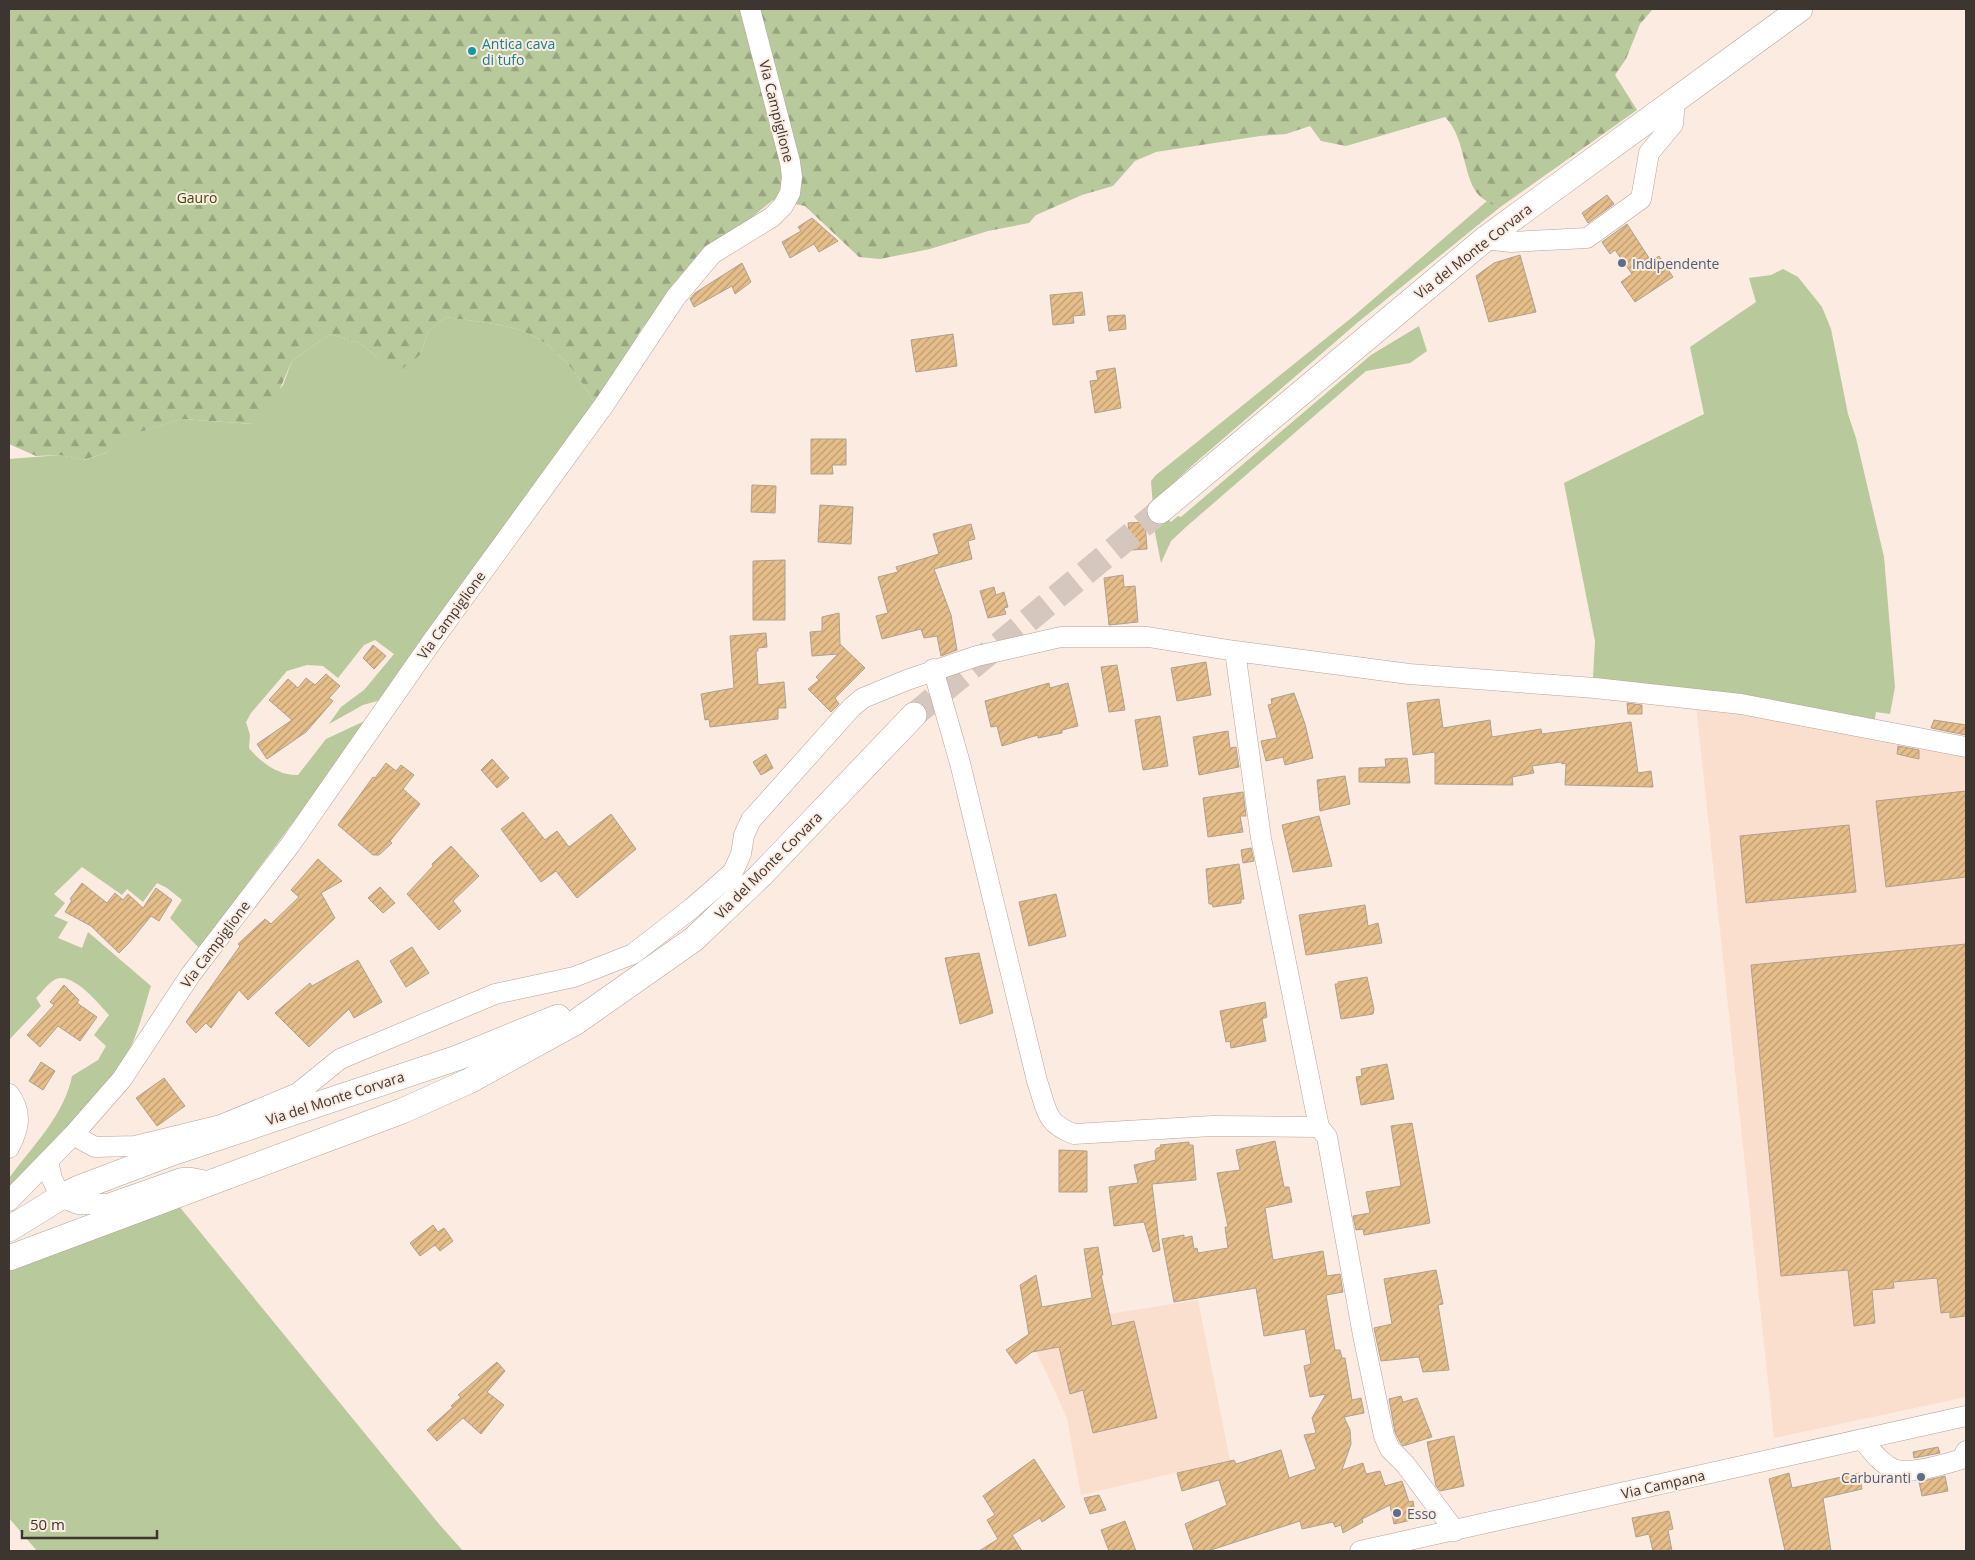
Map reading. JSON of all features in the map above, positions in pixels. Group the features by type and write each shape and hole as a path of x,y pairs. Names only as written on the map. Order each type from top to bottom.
{"main road":[{"name":"Via del Monte Corvara","path":"1160,511 1485,239 1800,9"},
{"name":"Via del Monte Corvara","path":"9,1258 402,1111 469,1082 576,1022 694,939 761,875 914,715"},
{"name":"Via del Monte Corvara","path":"9,1229 61,1196 169,1154 458,1058 608,998"}],"street":[{"name":"Via Campiglione","path":"9,1201 73,1135 122,1079 191,974 290,845 432,640 604,405 676,297 712,254 772,218 782,206 790,193 792,177 790,162 750,9"},
{"path":"1485,239 1511,242 1588,238 1641,199 1649,152 1673,124 1674,100"},
{"path":"73,1135 95,1146 135,1146 221,1125 298,1093 340,1059 495,994 574,977 633,954 692,908 733,872 741,854 744,835 751,820 852,707 863,698 933,669 977,656 1061,638 1148,637 1235,651 1409,674 1596,688 1741,704 1966,747"},
{"path":"1235,651 1262,838 1319,1127 1327,1136 1363,1335 1384,1436 1390,1448 1405,1464 1455,1530"},
{"path":"933,669 967,791 1037,1081 1051,1120 1059,1128 1074,1134 1212,1126 1319,1127"},
{"path":"9,1094 13,1100 19,1122 18,1131 9,1148"},
{"path":"48,1161 52,1178 61,1196"},
{"name":"Via del Monte Corvara","path":"61,1196 78,1204 108,1204 182,1178 214,1182"},
{"name":"Via Campana","path":"1360,1551 1966,1416"},
{"path":"1862,1439 1881,1460 1895,1470 1907,1471 1945,1464 1962,1459 1966,1451"}],"shaded area":[{"path":"1696,705 1966,755 1966,1397 1774,1438"},
{"path":"1198,1300 1230,1460 1081,1495 1067,1418 1025,1327"}],"green space":[{"name":"Gauro","path":"9,9 1653,9 1640,24 1626,59 1615,75 1637,110 1499,208 1484,199 1476,191 1467,171 1457,136 1445,117 1346,146 1321,141 1310,126 1286,134 1260,136 1156,152 1135,161 1113,186 1082,195 1036,215 1029,223 988,231 930,249 880,259 859,257 805,206 773,200 703,257 642,328 596,406 566,362 556,352 535,337 505,326 446,317 428,332 420,355 402,369 379,359 360,343 330,334 292,361 272,407 254,424 181,419 124,437 106,453 83,460 60,455 36,456 9,444"},
{"path":"1487,201 1499,208 1357,323 1195,463 1153,502 1171,522 1178,516 1181,517 1371,355 1419,326 1427,351 1410,363 1366,371 1171,541 1161,563 1155,533 1151,481 1156,475 1355,315"},
{"path":"1783,269 1798,277 1822,307 1831,329 1848,414 1856,438 1884,557 1895,687 1890,714 1876,712 1874,724 1593,678 1595,641 1564,483 1704,414 1690,347 1756,302 1749,278 1771,275"},
{"path":"446,317 505,326 535,337 556,352 566,362 596,406 384,699 363,705 329,724 341,707 364,690 394,654 375,640 364,645 338,678 323,666 307,665 287,671 251,713 246,722 250,735 249,748 270,767 291,775 298,775 326,739 371,718 199,948 170,918 182,900 157,883 143,902 127,889 122,895 82,867 54,894 65,903 54,916 68,922 58,938 82,948 88,932 151,986 132,1044 121,1064 76,1120 9,1189 9,1178 55,1117 68,1090 72,1076 98,1060 106,1046 94,1035 109,1015 78,984 63,978 56,979 36,998 41,1006 9,1040 9,459 60,455 84,460 106,453 123,437 181,419 253,424 283,385 292,361 330,334 360,343 379,359 420,355 428,332"},
{"path":"178,1205 463,1551 37,1551 9,1518 9,1267"}],"building":[{"path":"1607,195 1614,204 1588,223 1582,213"},
{"path":"812,218 838,241 819,252 814,244 790,258 782,242 801,231 798,227"},
{"path":"1627,224 1651,261 1659,256 1673,277 1635,302 1621,282 1632,274 1615,250 1610,254 1602,242"},
{"path":"1520,255 1536,312 1489,322 1476,276 1494,263"},
{"path":"742,263 751,282 735,294 732,286 694,307 690,299 695,293"},
{"path":"1082,292 1085,315 1073,316 1074,323 1053,325 1050,295"},
{"path":"1125,315 1126,329 1109,331 1107,316"},
{"path":"953,334 957,366 916,372 911,340"},
{"path":"1115,368 1121,408 1095,413 1090,381 1098,380 1096,371"},
{"path":"811,439 846,439 846,465 832,465 833,474 811,474"},
{"path":"752,485 776,486 775,513 751,512"},
{"path":"820,505 853,507 851,544 818,542"},
{"path":"1145,522 1147,549 1131,550 1128,523"},
{"path":"971,524 975,539 968,541 972,559 934,569 951,615 957,650 941,656 937,636 924,638 921,629 882,639 876,616 888,613 878,577 898,572 896,567 939,554 933,534"},
{"path":"785,560 785,620 753,620 753,561"},
{"path":"1123,575 1124,587 1135,586 1138,622 1109,625 1104,578"},
{"path":"994,587 996,595 1004,592 1008,607 1004,608 1006,614 988,618 980,591"},
{"path":"839,613 840,644 865,668 835,698 839,704 831,712 808,689 819,680 816,677 838,654 812,656 810,632 822,631 822,617"},
{"path":"766,633 767,647 758,648 758,651 756,651 758,685 784,682 786,708 778,708 778,719 710,727 709,719 705,720 701,694 734,688 730,636"},
{"path":"373,645 386,656 374,669 363,658"},
{"path":"1206,662 1211,695 1177,701 1171,668"},
{"path":"1117,665 1125,710 1109,712 1101,667"},
{"path":"326,674 340,686 329,698 333,701 306,732 267,759 257,744 292,720 269,700 288,679 298,688 306,678 315,685"},
{"path":"1049,683 1050,688 1068,683 1078,726 1062,730 1062,733 1038,738 1038,735 1002,746 997,726 991,727 985,701"},
{"path":"1294,693 1305,724 1313,758 1285,765 1283,757 1266,761 1261,741 1277,738 1268,705 1272,704 1271,699"},
{"path":"1439,699 1443,728 1490,720 1492,737 1541,729 1542,734 1631,722 1638,773 1651,771 1653,787 1565,785 1566,763 1562,764 1561,762 1532,766 1534,773 1512,777 1513,785 1435,784 1435,752 1413,755 1407,703"},
{"path":"1627,703 1642,705 1642,714 1628,714"},
{"path":"1160,716 1168,766 1143,770 1135,720"},
{"path":"1934,720 1966,725 1966,735 1931,728"},
{"path":"1228,731 1230,748 1236,747 1239,767 1199,775 1193,737"},
{"path":"1898,746 1919,750 1919,759 1897,754"},
{"path":"766,754 773,768 761,775 753,762"},
{"path":"1407,758 1410,783 1359,782 1359,768 1386,767 1385,759"},
{"path":"492,759 509,778 497,788 481,770"},
{"path":"386,763 396,771 401,765 414,775 403,789 420,804 390,841 392,843 379,855 373,855 338,825 373,777 375,778"},
{"path":"1345,776 1350,804 1320,811 1317,780"},
{"path":"1966,791 1966,877 1886,887 1876,801"},
{"path":"1243,792 1246,816 1240,816 1243,832 1208,837 1203,798"},
{"path":"523,812 545,840 557,831 569,847 611,814 636,849 577,898 556,871 541,882 501,829"},
{"path":"1319,816 1332,866 1293,872 1282,825"},
{"path":"1849,825 1856,892 1746,903 1740,836"},
{"path":"451,846 479,876 453,901 461,911 439,930 407,894 433,866 432,864"},
{"path":"1251,848 1254,861 1243,863 1241,850"},
{"path":"318,859 342,881 321,893 335,918 248,1000 239,990 211,1028 206,1023 196,1033 186,1022 240,946 238,944 265,919 271,924 299,897 291,890"},
{"path":"1239,864 1244,899 1241,899 1241,903 1213,907 1212,904 1209,904 1206,869"},
{"path":"82,883 107,903 115,893 123,900 128,894 143,908 156,888 172,900 159,921 151,916 119,953 91,926 65,912 72,900 70,899"},
{"path":"380,887 395,903 383,913 368,898"},
{"path":"1056,894 1066,936 1029,946 1019,902"},
{"path":"1365,905 1368,926 1378,923 1382,943 1306,955 1299,915"},
{"path":"1966,944 1966,1316 1950,1318 1950,1312 1941,1313 1937,1278 1893,1282 1894,1288 1872,1290 1875,1323 1854,1326 1848,1270 1781,1276 1751,965"},
{"path":"412,947 429,973 406,987 390,961"},
{"path":"979,953 993,1013 960,1024 945,958"},
{"path":"358,960 382,1002 354,1018 349,1009 309,1047 275,1013 310,983 312,986"},
{"path":"1367,977 1374,1009 1373,1014 1341,1019 1335,984"},
{"path":"64,985 79,1000 77,1003 97,1017 80,1041 58,1026 40,1047 27,1035 54,1005 50,1002"},
{"path":"1265,1002 1267,1017 1262,1019 1266,1041 1231,1048 1230,1041 1226,1042 1220,1011"},
{"path":"41,1062 55,1071 43,1090 29,1081"},
{"path":"1387,1064 1394,1099 1361,1105 1356,1077 1362,1076 1361,1069"},
{"path":"164,1078 185,1106 157,1126 136,1098"},
{"path":"1412,1123 1430,1223 1364,1235 1363,1229 1356,1230 1353,1216 1370,1213 1366,1192 1401,1186 1391,1126"},
{"path":"1275,1141 1284,1187 1289,1187 1292,1202 1265,1208 1273,1260 1323,1251 1327,1276 1340,1274 1343,1292 1326,1295 1335,1350 1340,1350 1342,1358 1345,1358 1352,1400 1361,1398 1364,1413 1344,1417 1350,1430 1351,1444 1342,1470 1363,1463 1366,1474 1380,1471 1385,1486 1402,1481 1409,1502 1413,1501 1416,1519 1394,1524 1390,1505 1362,1519 1363,1522 1343,1533 1341,1525 1335,1527 1333,1522 1302,1529 1300,1521 1208,1551 1194,1551 1185,1524 1227,1505 1219,1480 1182,1491 1177,1473 1234,1460 1236,1464 1281,1450 1289,1478 1316,1469 1304,1435 1316,1433 1312,1418 1326,1394 1310,1397 1304,1366 1311,1364 1305,1329 1264,1336 1256,1288 1174,1302 1162,1239 1184,1235 1184,1238 1192,1236 1194,1249 1197,1248 1198,1253 1228,1248 1225,1227 1228,1227 1217,1173 1240,1170 1236,1150"},
{"path":"1189,1142 1189,1145 1193,1145 1196,1180 1152,1184 1160,1250 1153,1252 1144,1222 1114,1226 1109,1187 1138,1183 1134,1165 1156,1160 1155,1151 1161,1147 1160,1145"},
{"path":"1059,1150 1087,1151 1087,1192 1059,1192"},
{"path":"433,1225 438,1232 444,1228 453,1241 440,1251 435,1245 420,1256 410,1243"},
{"path":"1098,1247 1103,1275 1101,1275 1112,1326 1134,1321 1157,1418 1093,1433 1083,1390 1070,1394 1059,1347 1032,1352 1016,1364 1006,1350 1029,1334 1020,1285 1036,1275 1042,1307 1092,1298 1084,1249"},
{"path":"1436,1270 1443,1304 1438,1305 1449,1370 1423,1372 1419,1357 1381,1361 1374,1328 1392,1324 1384,1279"},
{"path":"497,1362 505,1371 487,1392 504,1405 481,1434 463,1418 437,1441 427,1430 453,1407 451,1406 461,1397 458,1395"},
{"path":"1401,1396 1403,1402 1417,1398 1432,1437 1403,1446 1395,1432 1389,1399"},
{"path":"1454,1436 1464,1486 1440,1491 1436,1486 1427,1442"},
{"path":"1938,1447 1940,1453 1914,1458 1913,1452"},
{"path":"1034,1459 1065,1507 1042,1522 1040,1518 1012,1535 1022,1551 979,1551 998,1539 987,1520 995,1515 983,1496"},
{"path":"1789,1473 1792,1488 1859,1473 1862,1489 1823,1498 1831,1551 1785,1551 1769,1479"},
{"path":"1945,1476 1948,1491 1922,1496 1919,1482"},
{"path":"1099,1495 1106,1510 1090,1514 1084,1498"},
{"path":"1669,1511 1673,1529 1668,1530 1672,1551 1653,1551 1649,1534 1636,1537 1632,1518"},
{"path":"1125,1521 1136,1551 1109,1551 1101,1530"}],"tunnel":[{"path":"914,715 1160,511"}],"place":[{"name":"Antica cava di tufo","path":"472,51"},
{"name":"Indipendente","path":"1622,263"},
{"name":"Carburanti","path":"1921,1477"},
{"name":"Esso","path":"1397,1513"}]}
